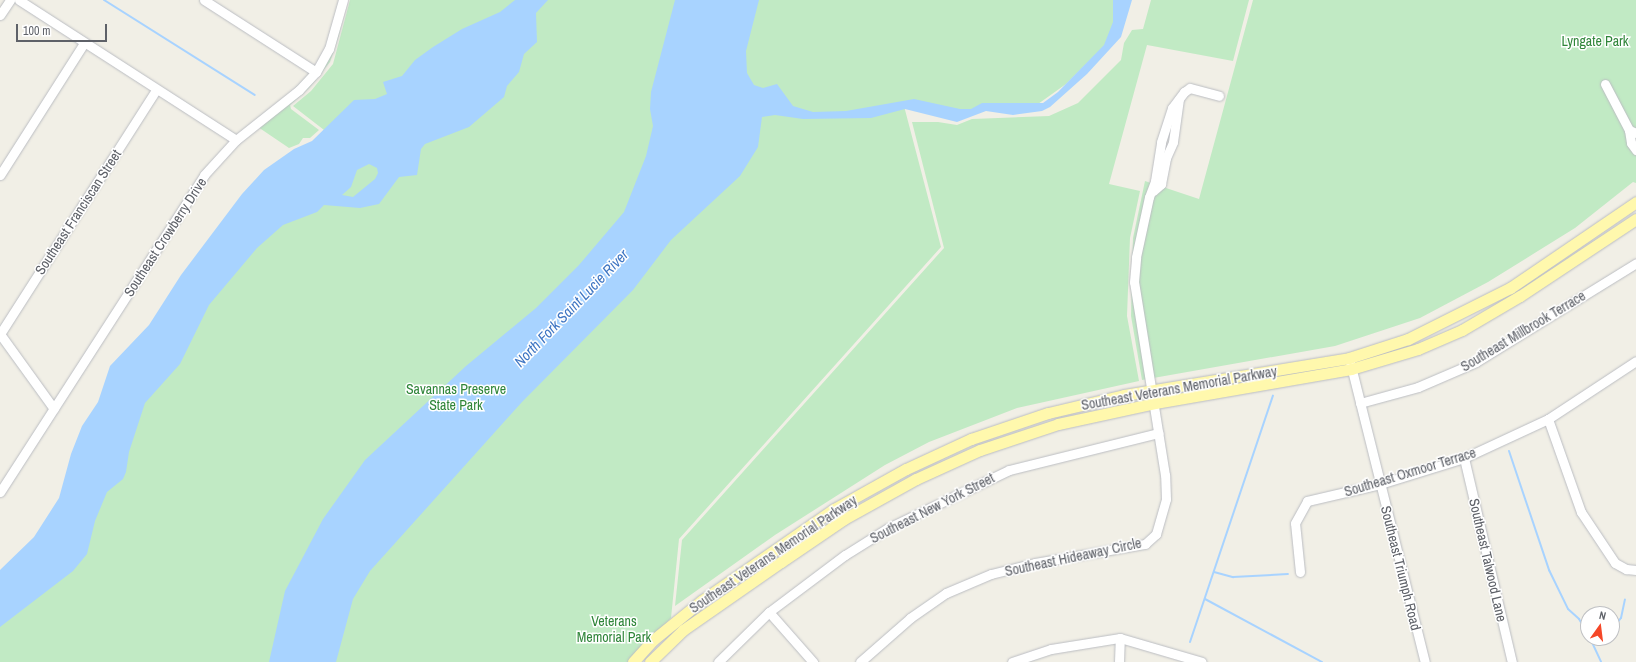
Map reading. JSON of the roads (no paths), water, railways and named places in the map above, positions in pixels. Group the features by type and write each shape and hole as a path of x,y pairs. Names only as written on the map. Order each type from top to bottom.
{"main road":[{"name":"Southeast Veterans Memorial Parkway","path":"633,662 653,640 701,601 834,509 906,469 971,439 1048,414 1153,390 1350,363 1408,339 1510,288 1636,202"},
{"name":"Southeast Veterans Memorial Parkway","path":"650,662 683,630 844,519 916,479 980,450 1058,424 1418,349 1462,330 1520,296 1636,218"}],"street":[{"path":"0,15 10,0"},
{"path":"19,0 156,90 236,140"},
{"path":"204,0 316,72"},
{"name":"Southeast Crowberry Drive","path":"1,486 54,408 204,175 236,140 299,90 316,72 329,49 343,0"},
{"path":"0,175 84,43"},
{"path":"1605,84 1633,132 1631,143 1636,150"},
{"path":"1179,98 1187,89 1194,88 1219,96"},
{"name":"Southeast Franciscan Street","path":"0,334 156,90"},
{"name":"Southeast Hideaway Circle","path":"860,662 910,618 946,593 992,574 1096,551 1144,544 1156,534 1166,499 1160,433 1134,282 1136,257 1163,136 1172,108 1179,98"},
{"name":"Southeast Hideaway Circle","path":"1151,192 1161,184 1166,158 1174,140 1179,98"},
{"path":"1163,136 1174,140"},
{"name":"Southeast Millbrook Terrace","path":"1360,403 1418,387 1476,362 1636,263"},
{"path":"0,334 54,408"},
{"name":"Southeast Oxmoor Terrace","path":"1300,572 1295,522 1307,501 1380,484 1464,458 1548,419 1636,361"},
{"name":"Southeast Triumph Road","path":"1350,363 1424,662"},
{"path":"1548,419 1581,512 1615,563 1636,570"},
{"name":"Southeast New York Street","path":"718,662 769,612 845,555 888,528 947,498 1009,470 1160,433"},
{"name":"Southeast Talwood Lane","path":"1464,458 1512,662"},
{"path":"769,612 814,662"},
{"path":"1119,662 1120,638"},
{"path":"1012,662 1051,649 1120,638 1202,662"}],"water":[{"path":"515,0 548,0 536,13 537,42 524,54 519,72 507,86 504,97 469,127 425,144 421,149 417,175 399,177 379,204 360,208 324,205 317,212 283,225 257,248 209,305 180,364 145,403 129,452 126,472 123,479 107,492 95,521 87,554 73,571 0,627 0,570 34,537 59,498 71,454 82,426 98,402 110,366 149,325 181,275 242,194 264,170 294,149 312,141 354,100 375,99 387,94 383,82 402,76 415,60 462,29 500,12","holes":["369,164 377,168 378,173 375,179 353,197 342,195 351,187 357,170"]},
{"name":"North Fork Saint Lucie River","path":"675,0 759,0 746,51 747,73 754,85 763,88 777,84 793,106 813,112 846,111 914,99 960,109 971,109 982,103 1043,103 1058,92 1104,45 1113,22 1113,0 1132,0 1121,37 1087,74 1050,107 1042,111 1013,115 986,111 957,122 905,109 871,118 803,119 775,115 762,117 758,147 740,176 671,240 633,290 522,402 370,571 353,599 336,662 269,662 285,591 323,519 365,460 466,366 536,308 579,265 624,212 646,156 653,126 650,109 651,92"}],"waterway":[{"path":"104,0 255,95"},
{"path":"1190,642 1273,396"},
{"path":"1509,451 1549,570 1568,609 1580,621"},
{"path":"1214,572 1233,577 1288,574"},
{"path":"1205,599 1322,662"},
{"path":"1620,619 1625,599"},
{"path":"1594,646 1601,662"}],"park label":[{"name":"Lyngate Park","path":"1595,41"},
{"name":"Savannas Preserve State Park","path":"456,398"},
{"name":"Veterans Memorial Park","path":"614,630"}]}
